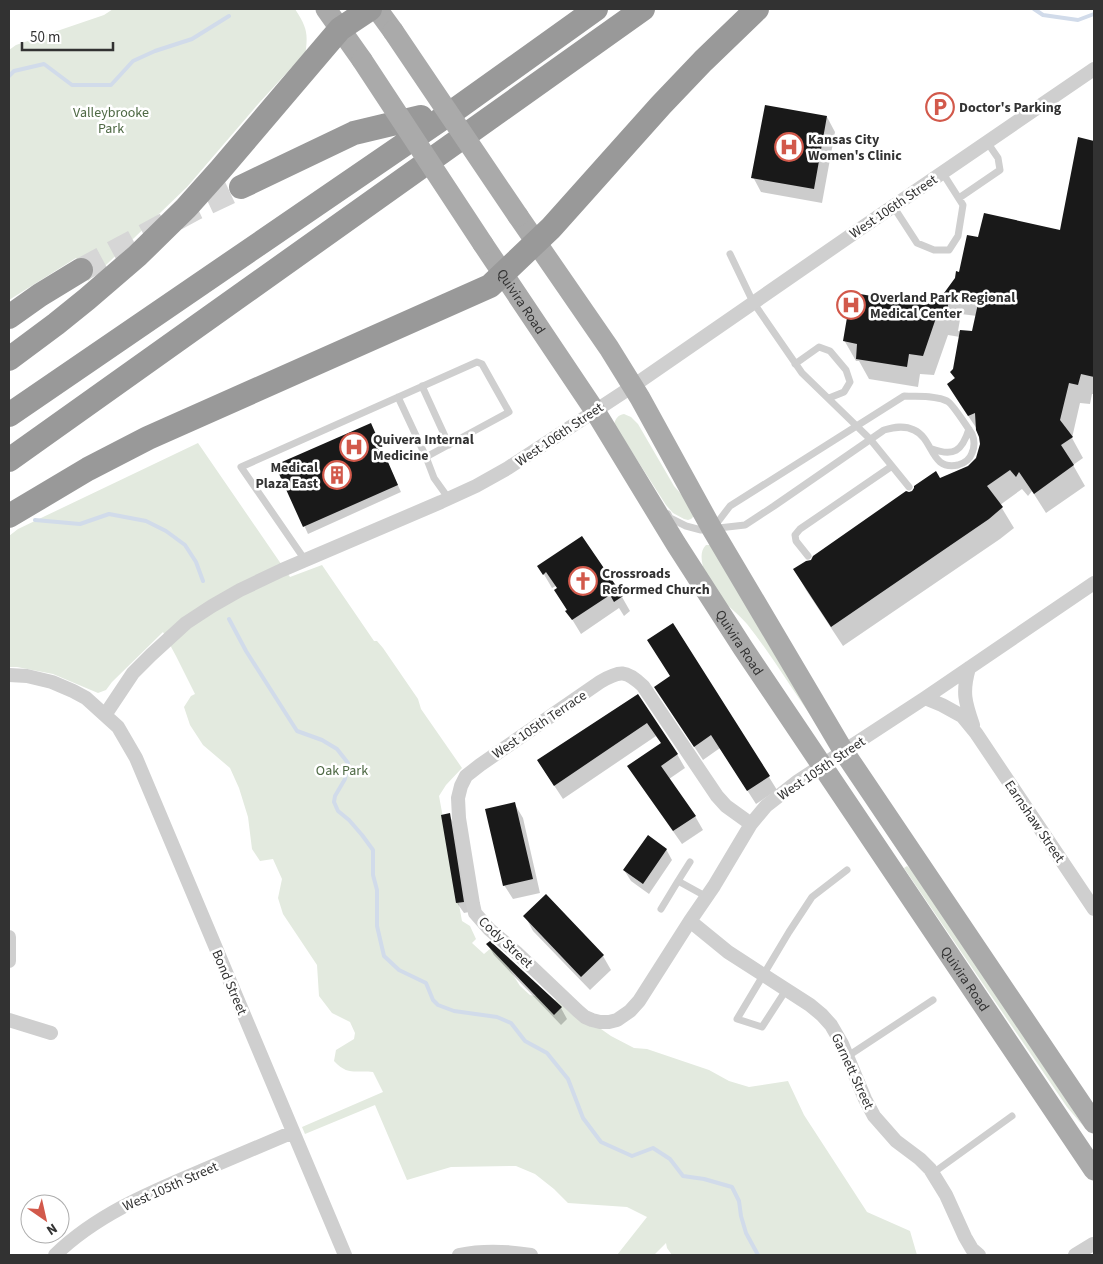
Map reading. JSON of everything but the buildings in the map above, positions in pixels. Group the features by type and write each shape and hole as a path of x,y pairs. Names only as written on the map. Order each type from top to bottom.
{"highway":[{"path":"9,359 56,324 137,256 179,215 220,170 340,29 370,9"},
{"path":"9,415 460,107 596,9"},
{"path":"9,460 643,9"},
{"path":"9,516 88,469 148,438 490,286 551,228 661,105 757,9"},
{"path":"241,187 354,133 460,107"},
{"path":"9,317 81,270"},
{"path":"9,472 28,447"}],"main road":[{"name":"Quivira Road","path":"326,9 362,60 594,411 676,544 821,766 1094,1170"},
{"name":"Quivira Road","path":"377,9 609,348 633,386 712,529 844,752 1094,1123"}],"street":[{"name":"West 106th Street","path":"105,715 133,674 186,624 240,590 305,560 449,499 508,468 633,386 1094,68"},
{"name":"West 105th Street","path":"617,1020 624,1016 639,1001 690,921 707,898 751,824 766,806 798,781 925,698 1094,583"},
{"name":"Earnshaw Street","path":"969,668 965,682 965,697 976,733"},
{"name":"West 105th Terrace","path":"461,786 466,776 488,759 600,682 615,675 625,673 633,676 643,686 721,801 751,824"},
{"path":"9,675 27,676 52,682 86,698 105,715"},
{"name":"Earnshaw Street","path":"925,698 962,716 976,733 1094,909"},
{"name":"Bond Street","path":"105,715 118,727 136,758 345,1255"},
{"name":"Cody Street","path":"461,786 458,798 459,818 476,913 489,929 578,1011 592,1020 609,1022 617,1020"},
{"name":"Garnett Street","path":"690,921 728,952 810,1004 831,1025 848,1056 852,1070 874,1116 896,1141 930,1169 946,1195 965,1237 972,1249 979,1255"},
{"path":"9,937 9,961"},
{"path":"9,1020 51,1033"},
{"name":"West 105th Street","path":"55,1255 88,1228 117,1209 149,1193 293,1132"},
{"path":"1075,1255 1093,1244"},
{"path":"460,1255 500,1252 531,1255"}],"lane":[{"path":"959,198 1000,170 998,158 987,142"},
{"path":"893,206 917,242 934,250 949,250 958,236 963,205 942,172"},
{"path":"730,254 754,302 795,364 870,439 909,487"},
{"path":"795,364 819,348 830,351 846,370 850,382 844,392 829,398"},
{"path":"305,560 241,467 477,362 482,364 509,412 426,457"},
{"path":"422,386 449,445"},
{"path":"650,487 670,518 686,526 701,530 712,529 745,525 884,430 894,427 905,427 916,430 932,448 938,461 949,467 962,464 970,458 974,449 974,440 969,429 948,401 937,398 904,396 730,506 712,529"},
{"path":"398,397 434,478 449,499"},
{"path":"932,448 949,453 959,449 969,429"},
{"path":"623,457 640,471"},
{"path":"808,556 796,541 795,535 800,529 892,466"},
{"path":"661,909 690,862"},
{"path":"786,990 762,1028 737,1019 812,897 846,870"},
{"path":"678,881 707,898"},
{"path":"848,1056 933,1000"},
{"path":"933,1173 1012,1116"}],"green space":[{"name":"Valleybrooke Park","path":"113,9 295,9 306,32 305,57 292,67 259,103 187,187 88,281 76,258 9,300 9,50 16,45 104,15"},
{"path":"624,414 631,417 638,424 674,486 687,501 694,516 691,519 684,519 673,513 666,505 614,424 620,415"},
{"name":"Oak Park","path":"198,443 290,577 322,565 374,641 377,641 383,648 418,699 421,709 462,768 446,785 439,796 462,921 470,926 476,939 472,943 484,954 491,948 500,949 520,986 530,995 561,1001 611,1036 634,1048 647,1049 709,1070 729,1081 749,1087 788,1081 804,1115 867,1212 910,1231 917,1255 672,1255 666,1243 654,1255 617,1255 647,1217 627,1207 568,1203 535,1174 516,1166 451,1167 407,1180 375,1105 305,1134 302,1127 383,1092 373,1072 348,1071 334,1061 336,1050 354,1039 355,1033 350,1022 332,1013 319,996 317,965 283,914 278,898 282,879 273,859 260,861 252,849 248,817 239,788 230,768 203,745 190,725 184,707 191,696 195,694 163,632 106,690 98,693 53,674 9,667 9,536 18,529"},
{"path":"706,545 710,545 813,719 756,635 711,586 705,574 702,561 703,549"},
{"path":"907,866 916,874 1084,1127 1067,1107 904,868"}],"waterway":[{"path":"1034,9 1043,15 1078,20 1094,14"},
{"path":"9,76 14,71 44,64 72,85 111,85 133,61 155,51 192,39 229,16"},
{"path":"35,520 80,524 109,514 146,521 166,531 185,545 196,562 203,581"},
{"path":"229,619 246,651 297,731 322,740 337,749 348,763 345,779 335,796 334,802 338,811 349,820 373,850 373,875 377,890 377,926 384,956 399,970 426,983 433,1000 438,1005 454,1011 497,1017 511,1023 525,1041 547,1053 568,1079 583,1118 601,1142 632,1156 653,1148 670,1159 683,1176 704,1179 732,1187 739,1201 746,1233 758,1255"}],"tunnel":[{"path":"81,270 194,209 241,187"}],"place":[{"name":"Doctor's Parking","path":"940,107"},
{"name":"Kansas City Women's Clinic","path":"789,147"},
{"name":"Overland Park Regional Medical Center","path":"851,305"},
{"name":"Quivera Internal Medicine","path":"354,447"},
{"name":"Medical Plaza East","path":"337,475"},
{"name":"Crossroads Reformed Church","path":"583,581"}]}
